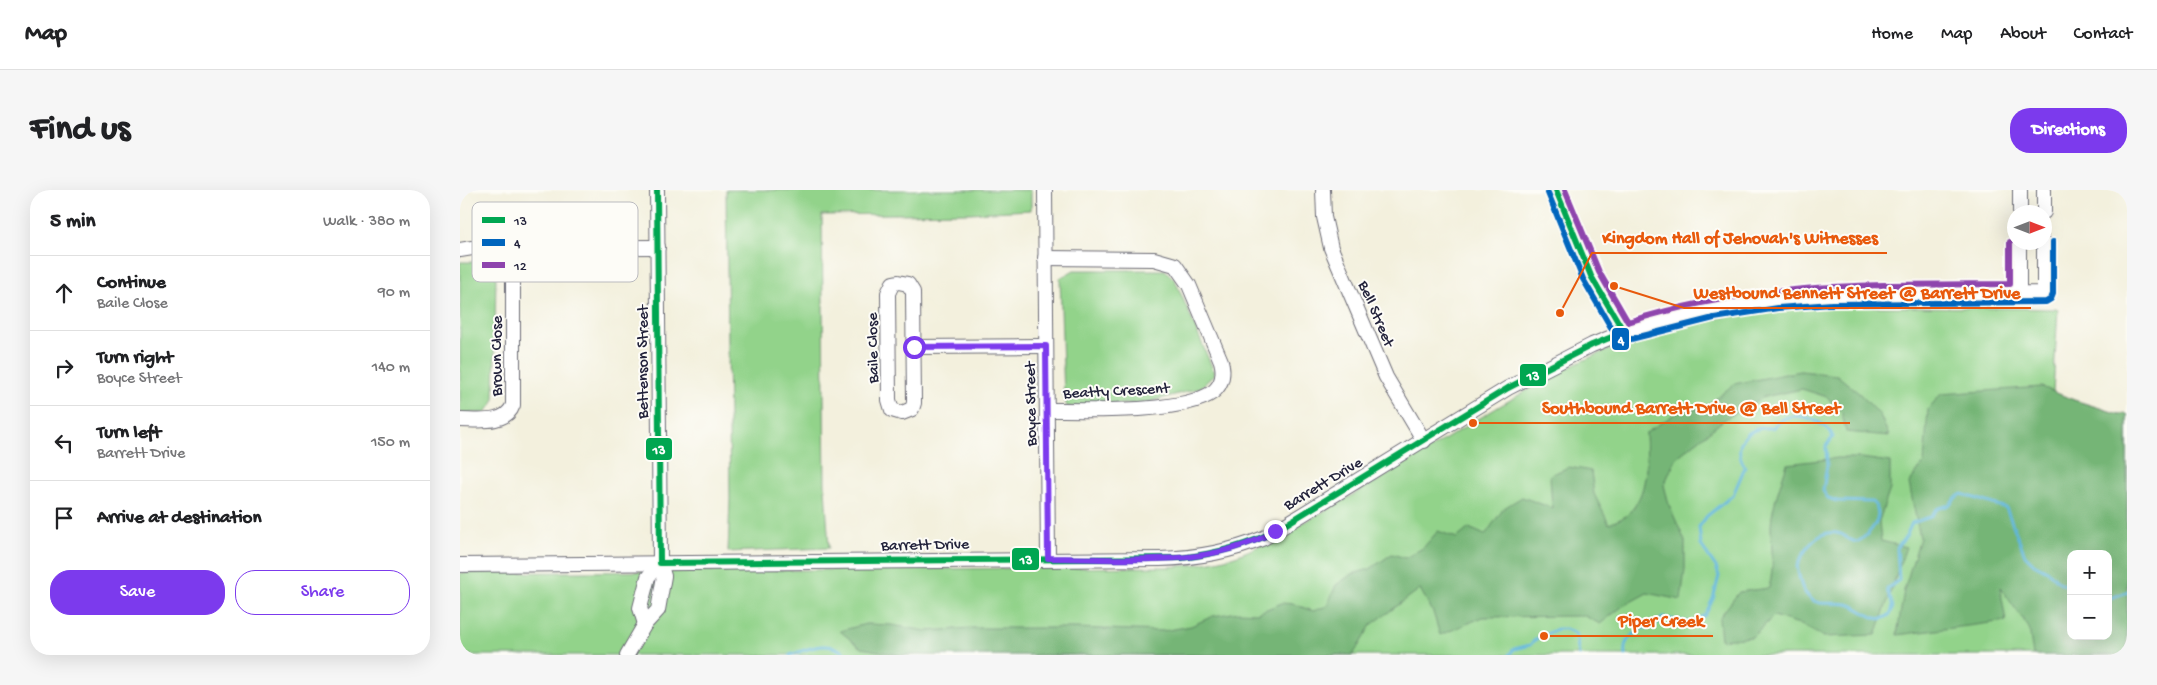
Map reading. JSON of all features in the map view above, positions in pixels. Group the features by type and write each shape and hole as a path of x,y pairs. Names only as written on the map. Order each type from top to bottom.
{"street":[{"name":"Bettenson Street","path":"658,190 660,563"},
{"name":"Boyce Street","path":"1045,190 1048,558"},
{"name":"Bell Street","path":"1323,190 1324,217 1331,248 1386,377 1424,440"},
{"path":"1556,190 1591,276 1624,332"},
{"path":"2020,190 2020,205"},
{"path":"2044,190 2044,205"},
{"path":"638,247 658,247"},
{"path":"2019,250 2019,293"},
{"name":"Barrett Drive","path":"460,565 1180,558 1209,555 1241,547 1275,531 1508,388 1592,345 1624,332 1712,309 1777,299 1832,295 2044,293 2044,250"},
{"name":"Beatty Crescent","path":"1046,258 1154,259 1175,265 1189,285 1221,360 1223,374 1218,387 1207,396 1166,406 1047,410"},
{"name":"Brown Close","path":"460,420 497,418 508,413 513,405 513,282"},
{"name":"Baile Close","path":"904,282 913,292 914,347 914,403 912,409 902,413 892,410 889,400 888,292 893,283 904,282"},
{"path":"914,347 1046,346"},
{"path":"627,655 645,624 658,610 664,576 660,563"}],"green space":[{"path":"726,190 1031,190 1031,210 969,213 822,215 825,489 829,548 728,552 730,500"},
{"path":"460,262 472,262 472,282 496,282 494,402 485,413 460,413"},
{"path":"1074,270 1165,270 1175,280 1215,374 1200,388 1145,403 1067,407 1064,397 1060,278"},
{"path":"1828,306 2058,309 2053,392 2119,414 2127,414 2127,655 460,655 460,573 1168,567 1221,560 1248,551 1299,525 1381,479 1534,386 1589,358 1636,339 1685,325 1777,309"},
{"path":"1801,371 1837,375 1861,395 1880,415 1889,436 1846,432 1842,413 1827,397 1802,389 1764,397 1725,419 1676,458 1664,485 1669,505 1685,541 1685,570 1681,600 1647,593 1623,606 1600,624 1585,616 1483,617 1440,635 1433,612 1420,589 1371,625 1353,655 900,655 861,648 840,631 866,624 891,625 927,631 971,628 1074,628 1163,631 1191,626 1213,616 1239,612 1257,613 1282,603 1293,604 1313,611 1327,606 1336,585 1352,574 1370,569 1392,554 1405,558 1423,548 1438,531 1457,538 1469,528 1485,535 1504,508 1522,497 1552,508 1550,475 1569,467 1591,471 1594,494 1609,524 1621,519 1634,507 1643,487 1647,454 1646,433 1682,409 1703,409 1734,384"},
{"path":"2042,387 2074,400 2119,414 2127,414 2127,655 2033,655 2029,628 2000,587 2006,621 1897,635 1904,590 1920,538 1909,483 1924,463 1928,409 1941,394"},
{"path":"1838,458 1861,458 1890,462 1890,489 1879,521 1881,541 1906,547 1876,635 1824,637 1799,624 1774,616 1752,637 1721,640 1719,618 1739,592 1769,588 1772,564 1772,518 1787,464"}],"waterway":[{"path":"1625,655 1625,645 1631,636 1642,628 1651,628 1663,618 1692,623 1705,615 1713,599 1719,576 1716,567 1701,545 1699,527 1707,516 1733,495 1745,467 1740,451 1744,438 1755,430 1772,428 1782,420 1794,416 1808,418 1820,423 1826,427 1833,437 1826,446 1827,465 1823,491 1828,498 1837,501 1872,502 1878,513 1872,529 1858,542 1833,532 1819,536 1808,547 1797,566 1802,588 1814,601 1851,605 1875,618 1885,618 1893,608 1887,589 1899,580 1897,548 1906,536 1912,523 1930,517 1937,509 1949,505 1962,494 2006,508 2025,555 2034,564 2049,572 2059,582 2067,586"},
{"path":"2112,598 2127,592"},
{"path":"1509,655 1514,649 1530,645 1536,639 1557,629 1566,629 1576,634 1579,655"},
{"path":"790,655 820,646 833,647 847,655"}],"transit line":[{"name":"13","path":"657,190 660,563 1181,558 1241,546 1275,531 1508,388 1592,345 1624,332 1591,276 1556,190"},
{"name":"12","path":"1565,190 1599,272 1628,322 1676,309 1771,292 1865,286 2010,284 2010,250"},
{"name":"4","path":"1548,193 1583,279 1616,336 1623,341 1714,318 1778,308 1832,304 2046,302 2051,299 2053,294 2053,242"}],"place":[{"name":"Westbound Bennett Street @ Barrett Drive","path":"1614,286"},
{"name":"Kingdom Hall of Jehovah's Witnesses","path":"1560,313"},
{"name":"Southbound Barrett Drive @ Bell Street","path":"1473,423"},
{"name":"Piper Creek","path":"1544,636"}],"route":[{"path":"914,347 1046,346 1048,558 1197,557 1226,552 1264,538 1275,531"}]}
